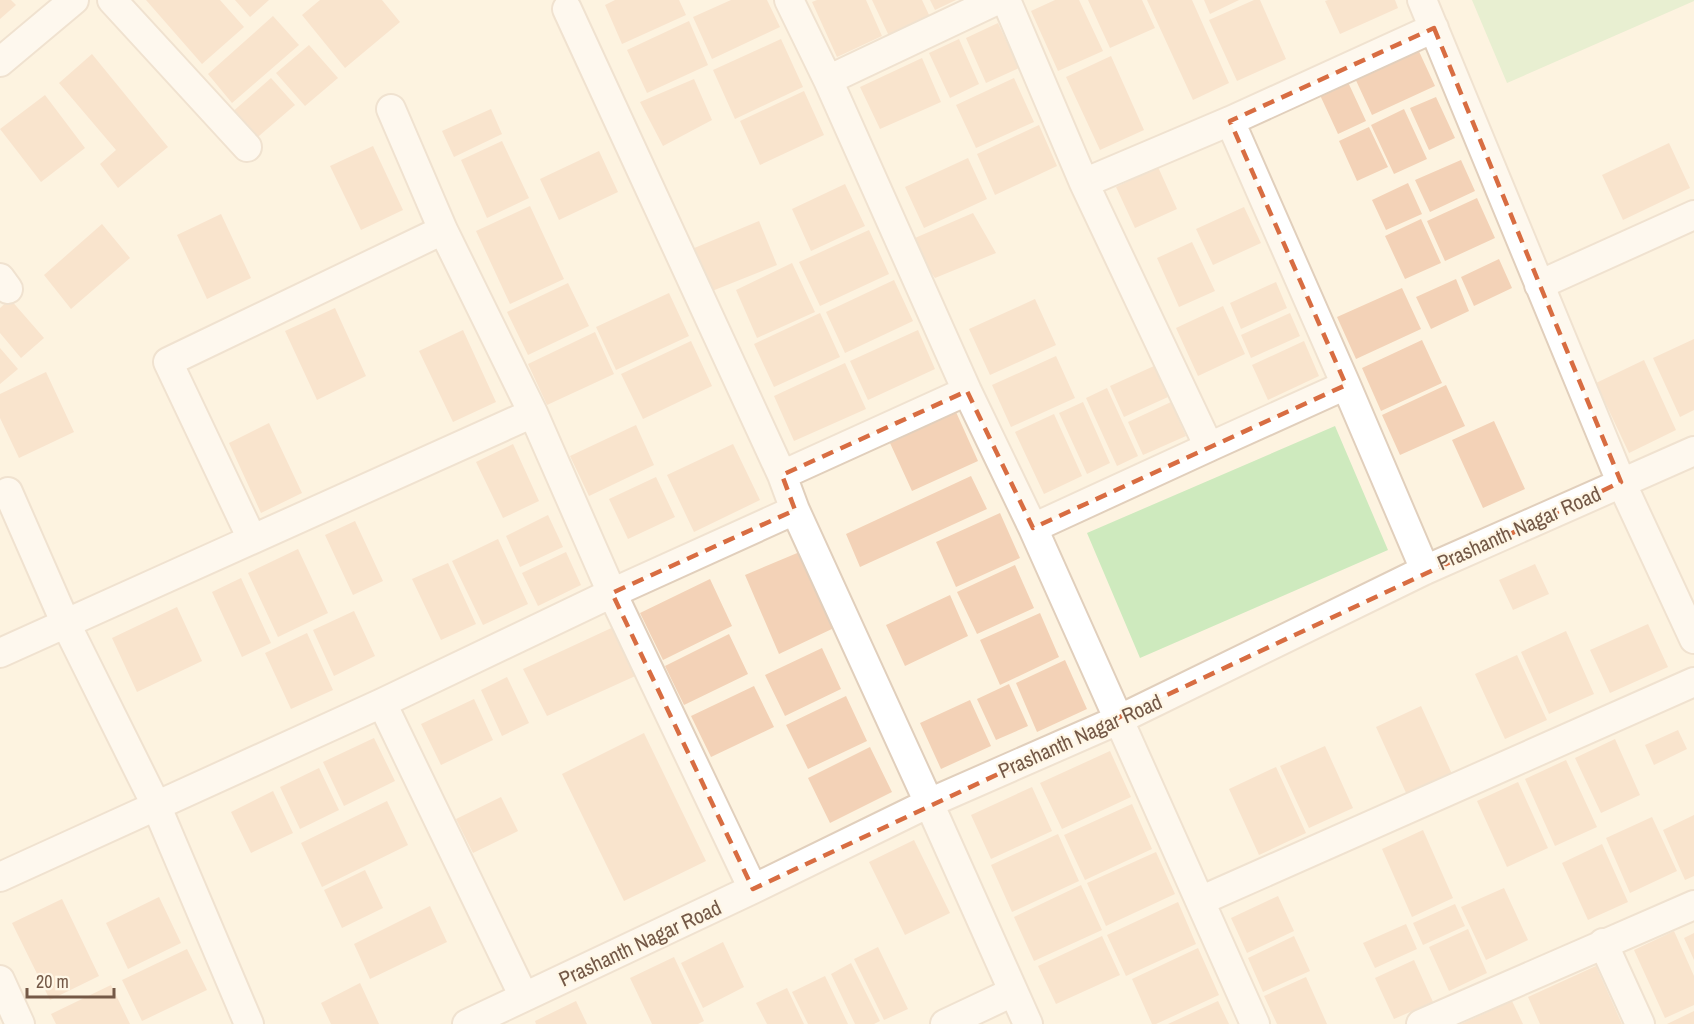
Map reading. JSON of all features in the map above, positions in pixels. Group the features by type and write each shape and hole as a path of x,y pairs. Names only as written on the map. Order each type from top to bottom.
{"street":[{"path":"0,62 74,0"},
{"path":"112,0 247,147"},
{"path":"789,0 828,80 967,391 1032,528 1255,1024"},
{"path":"828,80 997,0"},
{"path":"1006,0 1084,183 1209,447"},
{"path":"1422,0 1621,482 1694,639"},
{"path":"567,9 782,475 795,510 1028,1024"},
{"path":"1084,183 1230,121 1434,28"},
{"path":"391,109 443,230 533,413 612,593 753,890"},
{"path":"1230,121 1425,570"},
{"path":"1539,285 1694,215"},
{"path":"252,539 168,362 443,230"},
{"path":"1032,528 1346,385"},
{"path":"782,475 967,391"},
{"path":"0,653 533,413"},
{"name":"Prashanth Nagar Road","path":"467,1024 753,890 929,803 1118,720 1425,570 1694,451"},
{"path":"8,492 65,622 156,805 249,1024"},
{"path":"0,877 382,703 612,593 795,510"},
{"path":"1200,901 1694,682"},
{"path":"382,703 524,997"},
{"path":"1420,1024 1694,905"},
{"path":"1604,943 1640,1024"},
{"path":"0,980 20,1024"},
{"path":"945,1024 1013,992"}],"highlighted area":[{"path":"1434,28 1621,482 753,889 612,593 795,510 782,475 967,391 1033,528 1346,385 1230,121"}],"green space":[{"path":"1472,0 1694,0 1694,1 1507,83"},
{"path":"1335,426 1388,550 1140,658 1087,533"}],"building":[{"path":"0,0 11,0 16,5 0,19"},
{"path":"146,0 220,0 244,27 202,64"},
{"path":"235,0 269,0 250,17"},
{"path":"320,0 382,0 400,22 345,68 302,15"},
{"path":"615,0 679,0 686,15 622,44 605,5"},
{"path":"731,0 767,0 780,27 712,59 693,17"},
{"path":"817,0 866,0 882,36 837,57 812,2"},
{"path":"872,0 922,0 930,17 889,36"},
{"path":"930,0 956,0 935,10"},
{"path":"1055,0 1079,0 1103,51 1058,71 1031,11"},
{"path":"1088,0 1142,0 1155,28 1110,48"},
{"path":"1147,0 1192,0 1229,83 1193,100"},
{"path":"1204,0 1239,0 1210,14"},
{"path":"1254,0 1260,0 1286,59 1237,81 1209,20"},
{"path":"1395,0 1398,8 1340,34 1325,1"},
{"path":"273,16 299,45 232,103 208,74"},
{"path":"689,21 708,65 647,93 627,50"},
{"path":"998,23 1019,68 986,83 966,38"},
{"path":"781,39 803,87 735,119 713,70"},
{"path":"959,39 979,84 950,98 929,53"},
{"path":"309,45 338,78 305,106 276,73"},
{"path":"1416,45 1435,86 1372,115 1353,74"},
{"path":"92,54 168,147 118,188 100,164 116,150 59,83"},
{"path":"1111,56 1144,130 1100,150 1066,77"},
{"path":"922,58 941,102 880,129 860,87"},
{"path":"271,78 295,105 253,141 230,114"},
{"path":"1014,78 1034,122 976,148 956,105"},
{"path":"694,79 712,120 663,146 640,102"},
{"path":"1347,80 1366,121 1338,134 1319,93"},
{"path":"804,91 824,135 760,165 740,121"},
{"path":"45,95 85,148 41,182 0,129"},
{"path":"1436,97 1455,138 1429,150 1410,108"},
{"path":"491,109 502,134 454,157 442,131"},
{"path":"1404,109 1427,159 1394,174 1371,125"},
{"path":"1039,125 1057,166 995,195 977,154"},
{"path":"1369,127 1388,167 1357,181 1339,141"},
{"path":"502,141 529,198 487,218 461,160"},
{"path":"1669,143 1690,188 1623,220 1602,175"},
{"path":"373,146 403,210 361,230 330,166"},
{"path":"599,151 618,192 559,220 540,179"},
{"path":"968,158 987,199 924,228 905,187"},
{"path":"1461,160 1475,191 1430,212 1415,180"},
{"path":"1158,167 1177,209 1135,228 1116,187"},
{"path":"1408,183 1422,214 1386,230 1372,200"},
{"path":"845,184 865,226 811,251 792,209"},
{"path":"1477,198 1495,238 1445,261 1427,221"},
{"path":"530,206 564,279 510,304 476,231"},
{"path":"1244,207 1261,243 1213,265 1196,229"},
{"path":"973,213 996,253 935,278 908,241"},
{"path":"221,214 251,278 207,299 177,235"},
{"path":"1421,219 1441,263 1405,279 1385,236"},
{"path":"759,221 777,265 712,291 692,249"},
{"path":"102,224 130,258 71,309 44,275"},
{"path":"869,230 889,274 820,306 799,262"},
{"path":"1192,242 1215,291 1179,307 1157,258"},
{"path":"1499,259 1512,288 1474,306 1461,277"},
{"path":"792,263 815,312 757,338 736,290"},
{"path":"1456,279 1469,311 1431,329 1416,297"},
{"path":"894,280 913,321 845,353 826,312"},
{"path":"1276,282 1287,308 1241,329 1230,303"},
{"path":"568,283 589,326 528,355 507,312"},
{"path":"1402,288 1421,329 1356,359 1337,317"},
{"path":"669,293 689,336 616,370 596,327"},
{"path":"10,299 44,338 21,358 0,333 0,308"},
{"path":"1035,299 1056,345 990,375 969,329"},
{"path":"1223,306 1245,354 1198,376 1176,328"},
{"path":"335,308 366,376 317,400 285,331"},
{"path":"820,313 840,357 774,387 754,344"},
{"path":"1290,313 1300,336 1251,358 1241,335"},
{"path":"463,330 496,402 453,422 419,351"},
{"path":"918,330 935,369 868,400 850,361"},
{"path":"595,332 614,374 547,405 528,364"},
{"path":"1694,339 1694,410 1680,417 1653,358"},
{"path":"1422,340 1442,383 1381,411 1362,368"},
{"path":"691,341 712,386 643,419 621,374"},
{"path":"1304,341 1319,376 1268,400 1252,365"},
{"path":"0,348 18,369 0,384"},
{"path":"1056,356 1075,398 1011,427 992,385"},
{"path":"1644,360 1676,430 1629,453 1596,383"},
{"path":"845,363 866,409 794,441 774,396"},
{"path":"1154,366 1168,397 1124,417 1110,386"},
{"path":"46,372 74,432 19,458 0,418 0,394"},
{"path":"1446,385 1465,426 1400,455 1382,415"},
{"path":"1107,388 1138,456 1117,466 1086,398"},
{"path":"1083,402 1110,463 1087,474 1059,413"},
{"path":"1171,402 1186,436 1143,455 1128,422"},
{"path":"956,412 978,461 912,491 890,443"},
{"path":"1054,414 1082,476 1044,494 1015,432"},
{"path":"1494,421 1525,489 1483,508 1452,440"},
{"path":"269,423 302,493 261,513 229,443"},
{"path":"636,425 654,465 589,496 570,456"},
{"path":"513,444 539,501 503,518 476,462"},
{"path":"733,444 760,500 694,532 667,475"},
{"path":"971,476 987,509 860,567 846,534"},
{"path":"656,477 675,517 628,539 609,499"},
{"path":"1000,513 1020,558 956,587 936,542"},
{"path":"548,515 563,547 520,567 506,536"},
{"path":"355,521 383,581 353,595 325,535"},
{"path":"498,539 528,604 483,625 452,561"},
{"path":"298,549 328,613 278,637 248,573"},
{"path":"802,551 834,628 779,654 745,575"},
{"path":"566,552 581,585 538,606 522,573"},
{"path":"448,563 476,624 441,640 412,579"},
{"path":"1535,564 1549,594 1513,610 1499,580"},
{"path":"1015,565 1034,608 977,634 957,592"},
{"path":"241,578 271,643 242,657 212,592"},
{"path":"710,579 732,626 663,660 640,613"},
{"path":"950,595 968,636 905,666 886,625"},
{"path":"177,607 202,661 137,692 112,638"},
{"path":"354,611 375,656 334,676 313,630"},
{"path":"1040,613 1059,657 1000,685 980,640"},
{"path":"620,624 642,673 547,716 523,669"},
{"path":"1648,624 1668,667 1610,693 1590,650"},
{"path":"1566,631 1594,694 1549,714 1521,652"},
{"path":"307,633 333,690 291,709 265,653"},
{"path":"729,634 748,674 684,705 665,666"},
{"path":"822,648 841,689 785,716 765,675"},
{"path":"1517,655 1547,720 1505,739 1475,674"},
{"path":"1065,660 1087,709 1037,732 1016,683"},
{"path":"507,677 529,723 502,736 481,690"},
{"path":"1009,684 1028,726 996,740 977,699"},
{"path":"754,686 774,727 711,757 691,716"},
{"path":"846,696 867,741 808,769 786,725"},
{"path":"474,699 493,740 441,765 421,724"},
{"path":"970,700 991,746 941,769 920,723"},
{"path":"1421,706 1452,774 1407,795 1376,727"},
{"path":"1678,730 1687,749 1654,765 1645,745"},
{"path":"644,733 706,861 624,901 562,774"},
{"path":"374,738 395,781 344,806 323,762"},
{"path":"1615,739 1640,795 1601,813 1575,758"},
{"path":"1325,746 1353,808 1309,828 1280,766"},
{"path":"870,747 892,792 830,823 808,778"},
{"path":"1110,751 1131,797 1062,829 1040,783"},
{"path":"1566,760 1597,827 1555,846 1525,779"},
{"path":"1276,767 1306,833 1259,855 1229,789"},
{"path":"319,768 339,810 300,829 280,787"},
{"path":"1518,782 1548,848 1507,867 1477,801"},
{"path":"1032,787 1052,831 991,859 971,815"},
{"path":"273,791 293,833 251,853 231,812"},
{"path":"501,797 518,831 473,853 456,819"},
{"path":"387,801 408,845 322,887 301,843"},
{"path":"1132,804 1152,849 1085,880 1064,835"},
{"path":"1694,815 1694,876 1685,880 1663,830"},
{"path":"1652,817 1677,871 1630,893 1606,838"},
{"path":"1423,830 1453,898 1412,917 1382,849"},
{"path":"1058,834 1079,881 1012,912 991,865"},
{"path":"914,840 950,913 905,935 869,862"},
{"path":"1602,844 1628,902 1588,920 1562,863"},
{"path":"1156,852 1175,894 1106,926 1087,883"},
{"path":"365,870 383,908 342,928 324,890"},
{"path":"1081,885 1102,930 1034,961 1014,917"},
{"path":"1504,888 1528,940 1486,960 1461,907"},
{"path":"1278,896 1294,931 1247,953 1231,918"},
{"path":"159,897 181,943 128,969 106,923"},
{"path":"62,899 99,976 50,1000 12,923"},
{"path":"1178,902 1196,944 1126,976 1107,935"},
{"path":"1455,904 1465,926 1423,945 1413,923"},
{"path":"430,906 447,942 370,979 354,944"},
{"path":"1406,924 1417,949 1375,968 1363,943"},
{"path":"1468,929 1487,973 1449,991 1429,947"},
{"path":"1674,931 1694,976 1694,1005 1665,1018 1634,950"},
{"path":"1694,933 1694,960 1684,938"},
{"path":"1102,936 1120,975 1056,1004 1038,966"},
{"path":"1294,936 1310,971 1263,992 1248,958"},
{"path":"723,942 744,987 703,1008 681,963"},
{"path":"878,947 908,1009 884,1020 854,959"},
{"path":"1198,948 1219,995 1152,1024 1132,979"},
{"path":"187,949 207,990 142,1021 122,980"},
{"path":"674,957 704,1021 698,1024 652,1024 630,978"},
{"path":"1414,960 1433,1002 1394,1019 1375,978"},
{"path":"851,963 880,1021 874,1024 855,1024 831,974"},
{"path":"1596,966 1622,1024 1540,1024 1528,997"},
{"path":"825,976 848,1024 808,1024 792,992"},
{"path":"1306,977 1327,1024 1277,1024 1264,996"},
{"path":"360,983 379,1024 331,1024 321,1003"},
{"path":"111,985 130,1024 56,1024 51,1014"},
{"path":"787,988 804,1024 767,1024 756,1003"},
{"path":"576,1001 587,1024 536,1024 535,1021"},
{"path":"1218,1001 1229,1024 1168,1024"},
{"path":"1512,1001 1523,1024 1461,1024"},
{"path":"1694,1011 1694,1024 1667,1024"}]}
